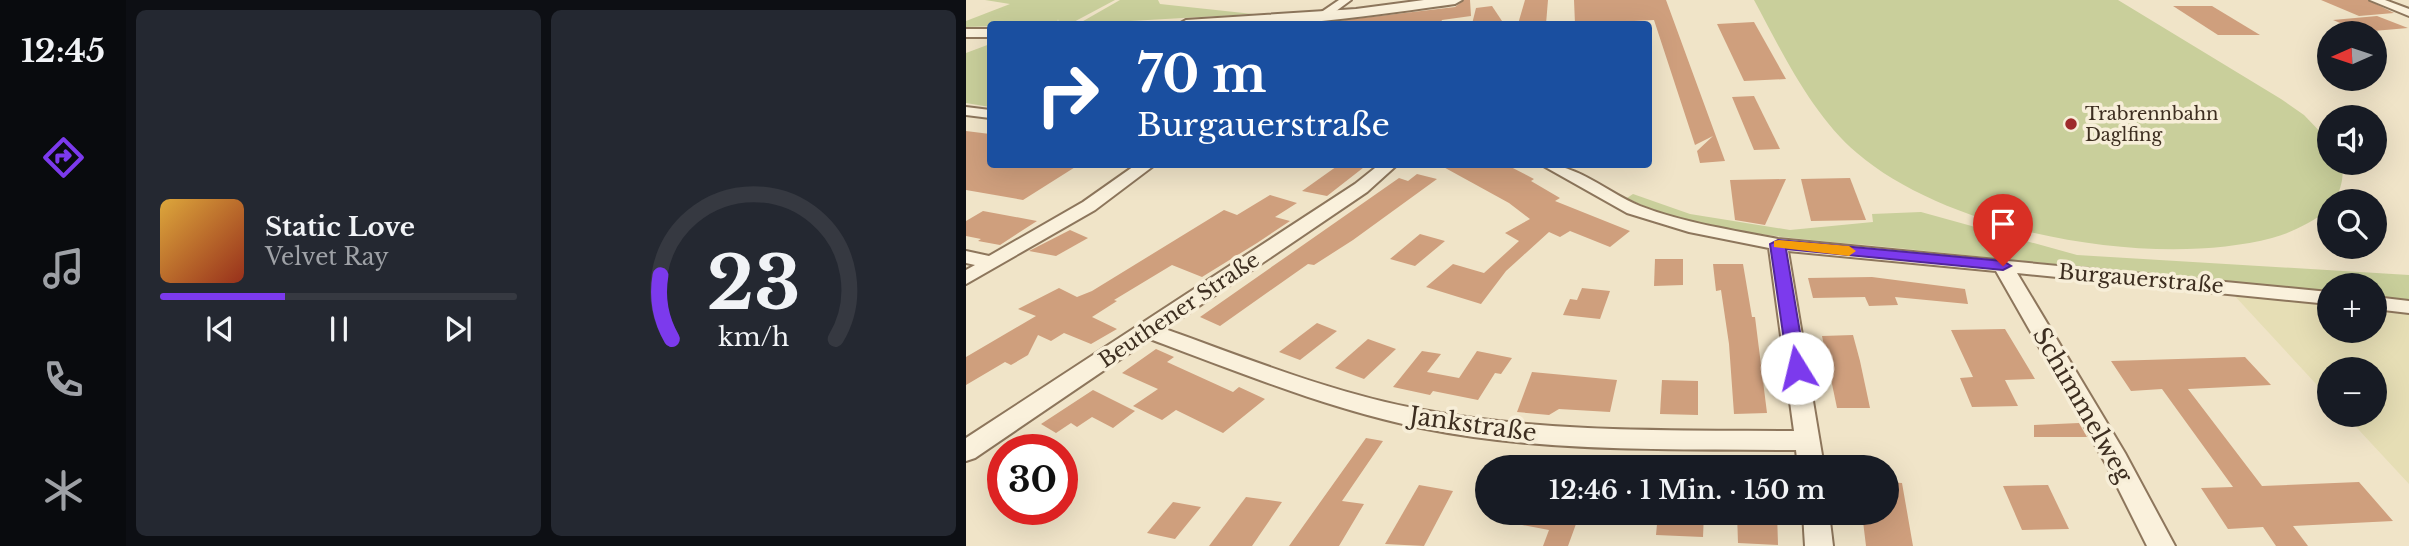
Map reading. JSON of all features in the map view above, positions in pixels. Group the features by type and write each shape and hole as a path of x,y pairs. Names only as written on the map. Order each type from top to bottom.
{"street":[{"path":"1324,15 1346,0"},
{"path":"1232,21 1324,15 1455,0"},
{"path":"2375,0 2409,13"},
{"path":"966,33 987,33"},
{"path":"966,111 987,114"},
{"path":"966,278 1089,205 1142,168"},
{"name":"Beuthener Straße","path":"966,451 1150,331 1361,188 1385,168"},
{"name":"Burgauerstraße","path":"1556,168 1633,209 1689,227 1778,244 2317,297"},
{"path":"1778,244 1810,455"},
{"path":"966,257 993,264"},
{"name":"Schimmelweg","path":"2003,266 2116,460 2161,546"},
{"path":"2387,304 2409,307"},
{"name":"Jankstraße","path":"1150,331 1325,395 1424,419 1561,436 1809,441"},
{"path":"1817,525 1819,546"}],"shaded area":[{"path":"2232,293 2317,303 2317,343 2387,343 2387,311 2409,314 2409,484 2356,427 2387,427 2387,357 2317,357 2317,385"}],"green space":[{"path":"985,0 1115,0 1076,21 987,21 987,26 966,27 966,21 1010,4"},
{"path":"1120,0 1158,0 1160,4 1253,14 1130,21 1083,21"},
{"name":"Trabrennbahn Daglfing","path":"1754,0 2118,0 2304,115 2317,129 2317,175 2342,175 2340,187 2317,189 2317,217 2302,226 2272,238 2224,247 2171,249 2114,246 2056,237 1999,224 1945,205 1897,181 1857,153 1841,138 1812,102"},
{"path":"987,45 987,106 966,103 966,53"},
{"path":"1633,194 1690,214 1790,230 1873,222 1872,214 1921,212 2077,255 2376,273 2317,273 2317,291 1759,234 1689,221 1627,198"},
{"path":"2387,274 2409,275 2409,300 2387,298"}],"building":[{"path":"1464,0 1470,0 1471,16 1442,21 1337,21 1455,7"},
{"path":"1525,0 1548,0 1546,21 1519,21"},
{"path":"1574,0 1666,0 1725,161 1700,163 1697,151 1713,136 1695,145 1654,20 1575,21"},
{"path":"2321,0 2368,0 2394,13 2359,16"},
{"path":"1492,6 1502,21 1473,21 1476,8"},
{"path":"2173,6 2212,6 2260,35 2218,35"},
{"path":"2377,16 2408,28 2387,30 2387,21 2333,20"},
{"path":"1754,22 1786,79 1744,81 1717,24"},
{"path":"1754,96 1780,149 1754,150 1732,97"},
{"path":"966,131 987,134 987,168 1074,168 1023,200 966,190"},
{"path":"1334,168 1363,168 1327,196 1302,191"},
{"path":"1445,168 1513,168 1534,179 1531,181 1560,198 1555,201 1630,231 1610,247 1570,231 1560,237 1549,232 1506,271 1481,304 1426,287 1453,264 1484,273 1519,241 1505,233 1530,219 1509,203"},
{"path":"1417,174 1437,179 1353,240 1314,265 1308,264 1220,326 1200,317 1399,178 1408,181"},
{"path":"1850,178 1866,220 1811,221 1801,179"},
{"path":"1786,179 1765,225 1735,220 1730,180"},
{"path":"1270,195 1297,203 1275,217 1290,221 1257,243 1202,277 1172,265 1114,300 1117,301 1092,317 1117,329 1091,344 1064,333 1051,341 1038,335 1028,355 1011,365 1005,362 966,385 966,357 1036,316 1018,309 1059,288 1077,297 1092,291 1224,210 1237,215"},
{"path":"983,211 1037,221 1000,245 978,241 981,239 966,236 966,221"},
{"path":"1070,230 1088,238 1056,256 1029,251"},
{"path":"1420,234 1445,241 1415,266 1390,259"},
{"path":"1655,259 1683,259 1683,285 1654,286"},
{"path":"1713,264 1743,264 1752,317 1755,317 1767,413 1734,414 1729,344 1721,290 1716,291"},
{"path":"1872,277 1965,289 1968,304 1895,297 1898,305 1869,306 1865,297 1813,298 1808,278"},
{"path":"1582,288 1610,291 1600,319 1563,315 1570,299 1577,300"},
{"path":"1317,323 1337,331 1300,360 1279,352"},
{"path":"2005,329 2035,379 2005,380 2018,406 1972,407 1960,378 1973,377 1951,330"},
{"path":"1853,335 1870,408 1837,408 1822,336"},
{"path":"1368,339 1396,349 1364,379 1335,368"},
{"path":"1156,349 1174,357 1167,362 1233,392 1239,387 1265,399 1223,433 1176,410 1162,420 1133,406 1158,389 1122,373"},
{"path":"1422,351 1441,354 1427,372 1459,378 1477,351 1512,358 1501,374 1495,373 1478,400 1433,391 1430,395 1393,387"},
{"path":"2245,357 2271,385 2188,389 2262,486 2359,482 2393,521 2293,526 2308,546 2276,546 2263,527 2228,529 2201,488 2233,487 2162,389 2131,391 2111,361"},
{"path":"1532,372 1617,380 1610,412 1559,409 1549,415 1517,412"},
{"path":"1662,380 1698,381 1698,415 1660,414"},
{"path":"1093,390 1135,411 1113,428 1092,417 1077,427 1071,423 1056,433 1041,424"},
{"path":"2079,423 2087,437 2034,437 2034,425"},
{"path":"1366,438 1383,441 1342,501 1364,504 1339,546 1289,546"},
{"path":"1899,483 1902,483 1913,546 1866,546 1863,525 1899,525"},
{"path":"1419,485 1453,491 1424,546 1385,544"},
{"path":"2048,485 2069,529 2022,530 2003,486"},
{"path":"1246,497 1282,502 1252,546 1209,546"},
{"path":"1173,502 1201,507 1175,539 1147,533"},
{"path":"1522,525 1576,525 1568,546 1543,546 1549,530"},
{"path":"1657,525 1704,525 1703,537 1656,535"},
{"path":"1737,525 1777,525 1778,545 1738,543"}],"slow traffic":[{"path":"1779,244 1849,251"}],"place":[{"name":"Trabrennbahn Daglfing","path":"2071,124"}],"route":[{"path":"1797,368 1778,244 2003,266"}]}
